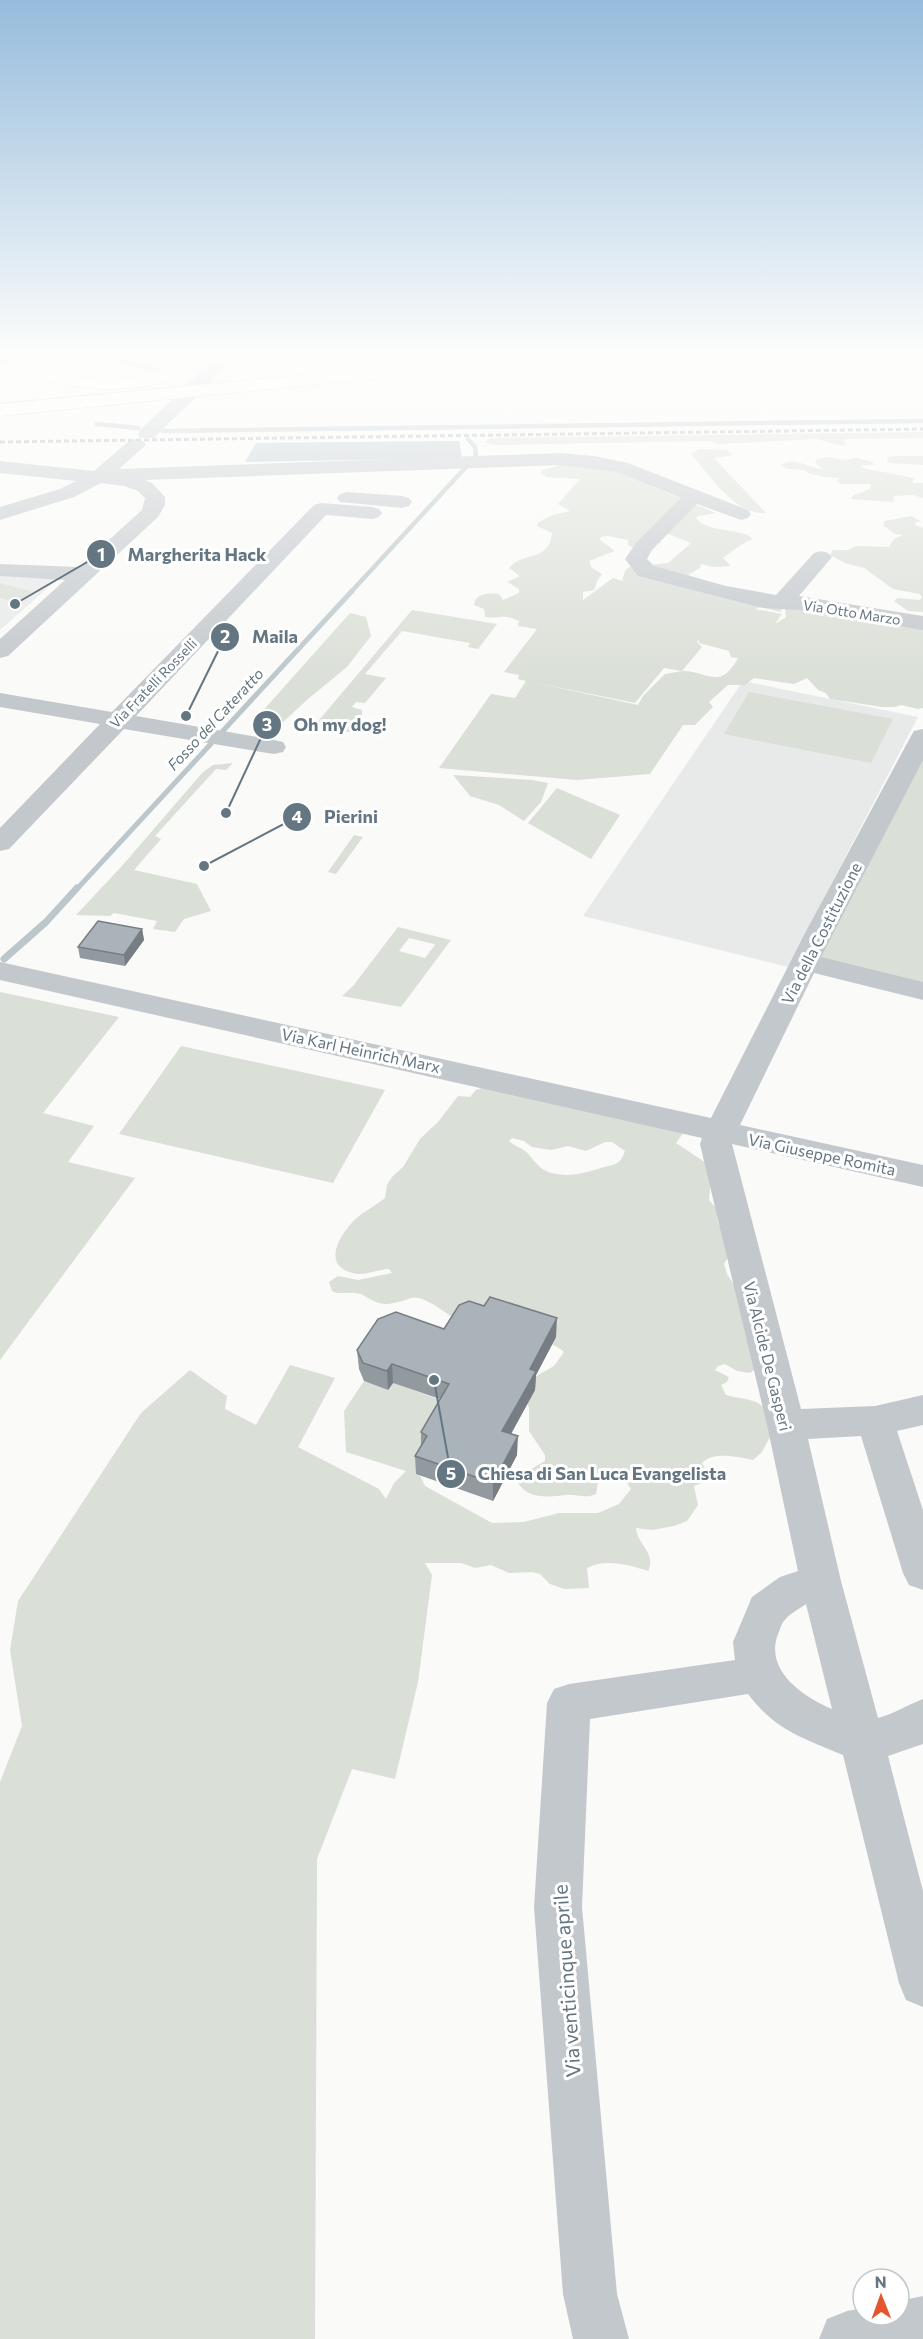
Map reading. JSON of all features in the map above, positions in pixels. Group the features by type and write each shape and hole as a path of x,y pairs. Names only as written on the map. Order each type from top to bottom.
{"street":[{"path":"0,514 67,493 100,476 112,465"},
{"path":"100,476 383,465"},
{"path":"611,465 741,514"},
{"path":"359,466 331,496 402,502"},
{"path":"0,467 127,480 146,487 154,497 155,505 151,513 0,651"},
{"path":"67,493 146,487"},
{"name":"Via Otto Marzo","path":"694,496 643,547 636,559 646,571 763,601 923,623"},
{"name":"Via Fratelli Rosselli","path":"0,843 321,509 372,513"},
{"name":"Via Otto Marzo","path":"782,602 820,557"},
{"path":"0,570 84,574"},
{"path":"0,700 274,747"},
{"name":"Via della Costituzione","path":"721,1131 805,962 923,736"},
{"path":"805,962 923,991"},
{"name":"Via Karl Heinrich Marx","path":"0,971 721,1131"},
{"name":"Via Giuseppe Romita","path":"721,1131 923,1176"},
{"name":"Via Alcide De Gasperi","path":"721,1131 717,1144 786,1425 821,1581 923,1983"},
{"path":"786,1425 875,1421 923,1410"},
{"path":"875,1421 923,1574"},
{"path":"821,1581 795,1589 767,1610 754,1642 757,1673 775,1695 800,1716 862,1742 904,1732 923,1719"},
{"name":"Via venticinque aprile","path":"601,2339 590,2294 558,1906 569,1703 734,1679 757,1673"},
{"path":"848,2339 923,2324"}],"shaded area":[{"path":"560,465 600,465 716,513 696,518 701,523 716,529 741,533 753,539 723,558 731,566 713,567 701,564 700,568 688,575 785,607 780,612 761,607 755,609 782,614 775,624 786,617 785,609 791,605 848,614 848,618 923,627 923,708 901,705 882,707 830,699 807,678 794,684 754,678 745,685 728,685 709,702 713,707 695,725 683,725 650,774 577,780 439,768 491,694 515,698 526,681 518,679 519,675 504,672 537,629 518,626 519,621 509,617 485,617 484,609 474,605 477,598 483,595 499,594 503,600 519,593 519,589 507,582 520,576 509,568 522,559 546,549 552,533 537,526 537,523 553,515 570,511 558,504 580,479 547,477 541,473 543,470","holes":["668,534 691,543 668,563 629,567 622,581 613,578 583,600 583,592 594,590 602,574 592,568 589,561 615,551 600,540 601,537 628,540 628,545 634,548 660,543 662,536","699,639 699,643 729,651 731,657 738,658 731,668 719,677 682,671 702,647 697,642","664,668 682,671 665,674 643,696 638,705 532,682 635,703"]},
{"path":"700,465 721,465 766,513 744,508 715,483"},
{"path":"781,465 808,465 823,469 818,465 861,465 863,468 914,478 913,483 923,483 923,498 913,495 894,496 893,502 852,499 852,496 870,489 871,484 840,484 837,480 840,478 818,476"},
{"path":"911,516 921,522 916,522 915,525 923,528 923,612 908,611 894,601 898,598 919,600 922,598 920,594 893,589 864,568 845,563 830,555 833,550 848,550 856,546 889,547 894,539 903,535 895,534 883,525 885,521"},
{"path":"0,574 59,578 0,630"},
{"path":"0,583 33,592 16,602 0,598"},
{"path":"412,610 497,624 478,649 468,647 470,643 402,631 365,674 386,678 365,703 356,702 352,707 362,710 362,724 350,732 309,732"},
{"path":"350,613 366,617 371,636 347,667 270,734 257,734 252,723"},
{"path":"743,681 918,717 788,967 583,916"},
{"path":"749,692 893,719 871,763 724,734"},
{"path":"923,746 923,984 814,958"},
{"path":"233,763 226,770 216,769 155,836 161,839 134,870 197,884 211,911 184,919 175,932 153,929 157,921 114,913 110,916 76,915 203,772 213,765"},
{"path":"453,775 548,783 541,802 524,821 499,805 470,796"},
{"path":"557,788 620,815 591,859 528,823"},
{"path":"354,835 363,837 336,874 328,872"},
{"path":"398,927 451,940 401,1007 342,996 353,986","holes":["409,938 434,944 425,958 399,951"]},
{"path":"0,992 119,1017 43,1113 94,1126 68,1162 135,1178 0,1360"},
{"path":"181,1046 385,1090 333,1183 119,1134"},
{"path":"493,1084 684,1132 676,1143 712,1167 709,1200 716,1208 718,1222 732,1251 724,1264 736,1288 760,1366 750,1373 737,1371 725,1364 718,1366 715,1370 729,1377 727,1382 721,1385 726,1395 763,1406 773,1431 762,1452 753,1460 719,1456 702,1463 709,1475 707,1481 694,1486 698,1505 687,1521 652,1530 636,1528 650,1559 648,1571 602,1563 587,1568 589,1588 564,1589 550,1584 540,1574 532,1572 509,1573 491,1565 475,1568 461,1563 425,1563 432,1575 418,1682 395,1779 352,1769 317,1859 315,2339 0,2339 0,1782 22,1726 10,1650 18,1601 141,1413 190,1370 227,1396 225,1409 256,1425 290,1365 335,1378 298,1447 379,1489 386,1499 394,1483 406,1471 346,1452 344,1411 364,1381 388,1390 393,1383 449,1403 418,1471 425,1486 492,1523 524,1522 559,1513 598,1513 619,1504 631,1489 625,1480 611,1478 598,1482 596,1494 592,1495 539,1496 526,1491 517,1481 521,1475 545,1461 545,1455 529,1431 529,1408 525,1398 533,1378 554,1366 564,1352 557,1347 530,1336 453,1317 433,1304 416,1297 383,1304 361,1294 332,1291 329,1282 338,1276 358,1280 392,1273 389,1269 357,1274 340,1267 335,1255 339,1241 361,1214 385,1198 387,1185 392,1177 403,1167 420,1139 438,1122 458,1096 470,1097 476,1090","holes":["512,1138 524,1141 532,1147 551,1150 568,1146 586,1151 605,1142 612,1142 625,1151 619,1162 613,1165 578,1174 563,1175 541,1168 525,1151 509,1141"]}],"building":[{"path":"98,921 142,929 124,955 78,947"},
{"path":"490,1297 557,1318 530,1369 536,1371 502,1431 518,1436 493,1483 415,1456 427,1436 421,1432 449,1384 392,1364 387,1371 363,1363 357,1350 378,1319 396,1312 444,1329 459,1305 469,1301 484,1306"}],"waterway":[{"name":"Fosso del Cateratto","path":"351,592 466,467"},
{"name":"Fosso del Cateratto","path":"76,890 352,591"},
{"name":"Fosso del Cateratto","path":"4,959 46,922 77,888"}],"place":[{"name":"Margherita Hack","path":"15,604"},
{"name":"Maila","path":"186,716"},
{"name":"Oh my dog!","path":"226,813"},
{"name":"Pierini","path":"204,866"},
{"name":"Chiesa di San Luca Evangelista","path":"434,1380"}]}
